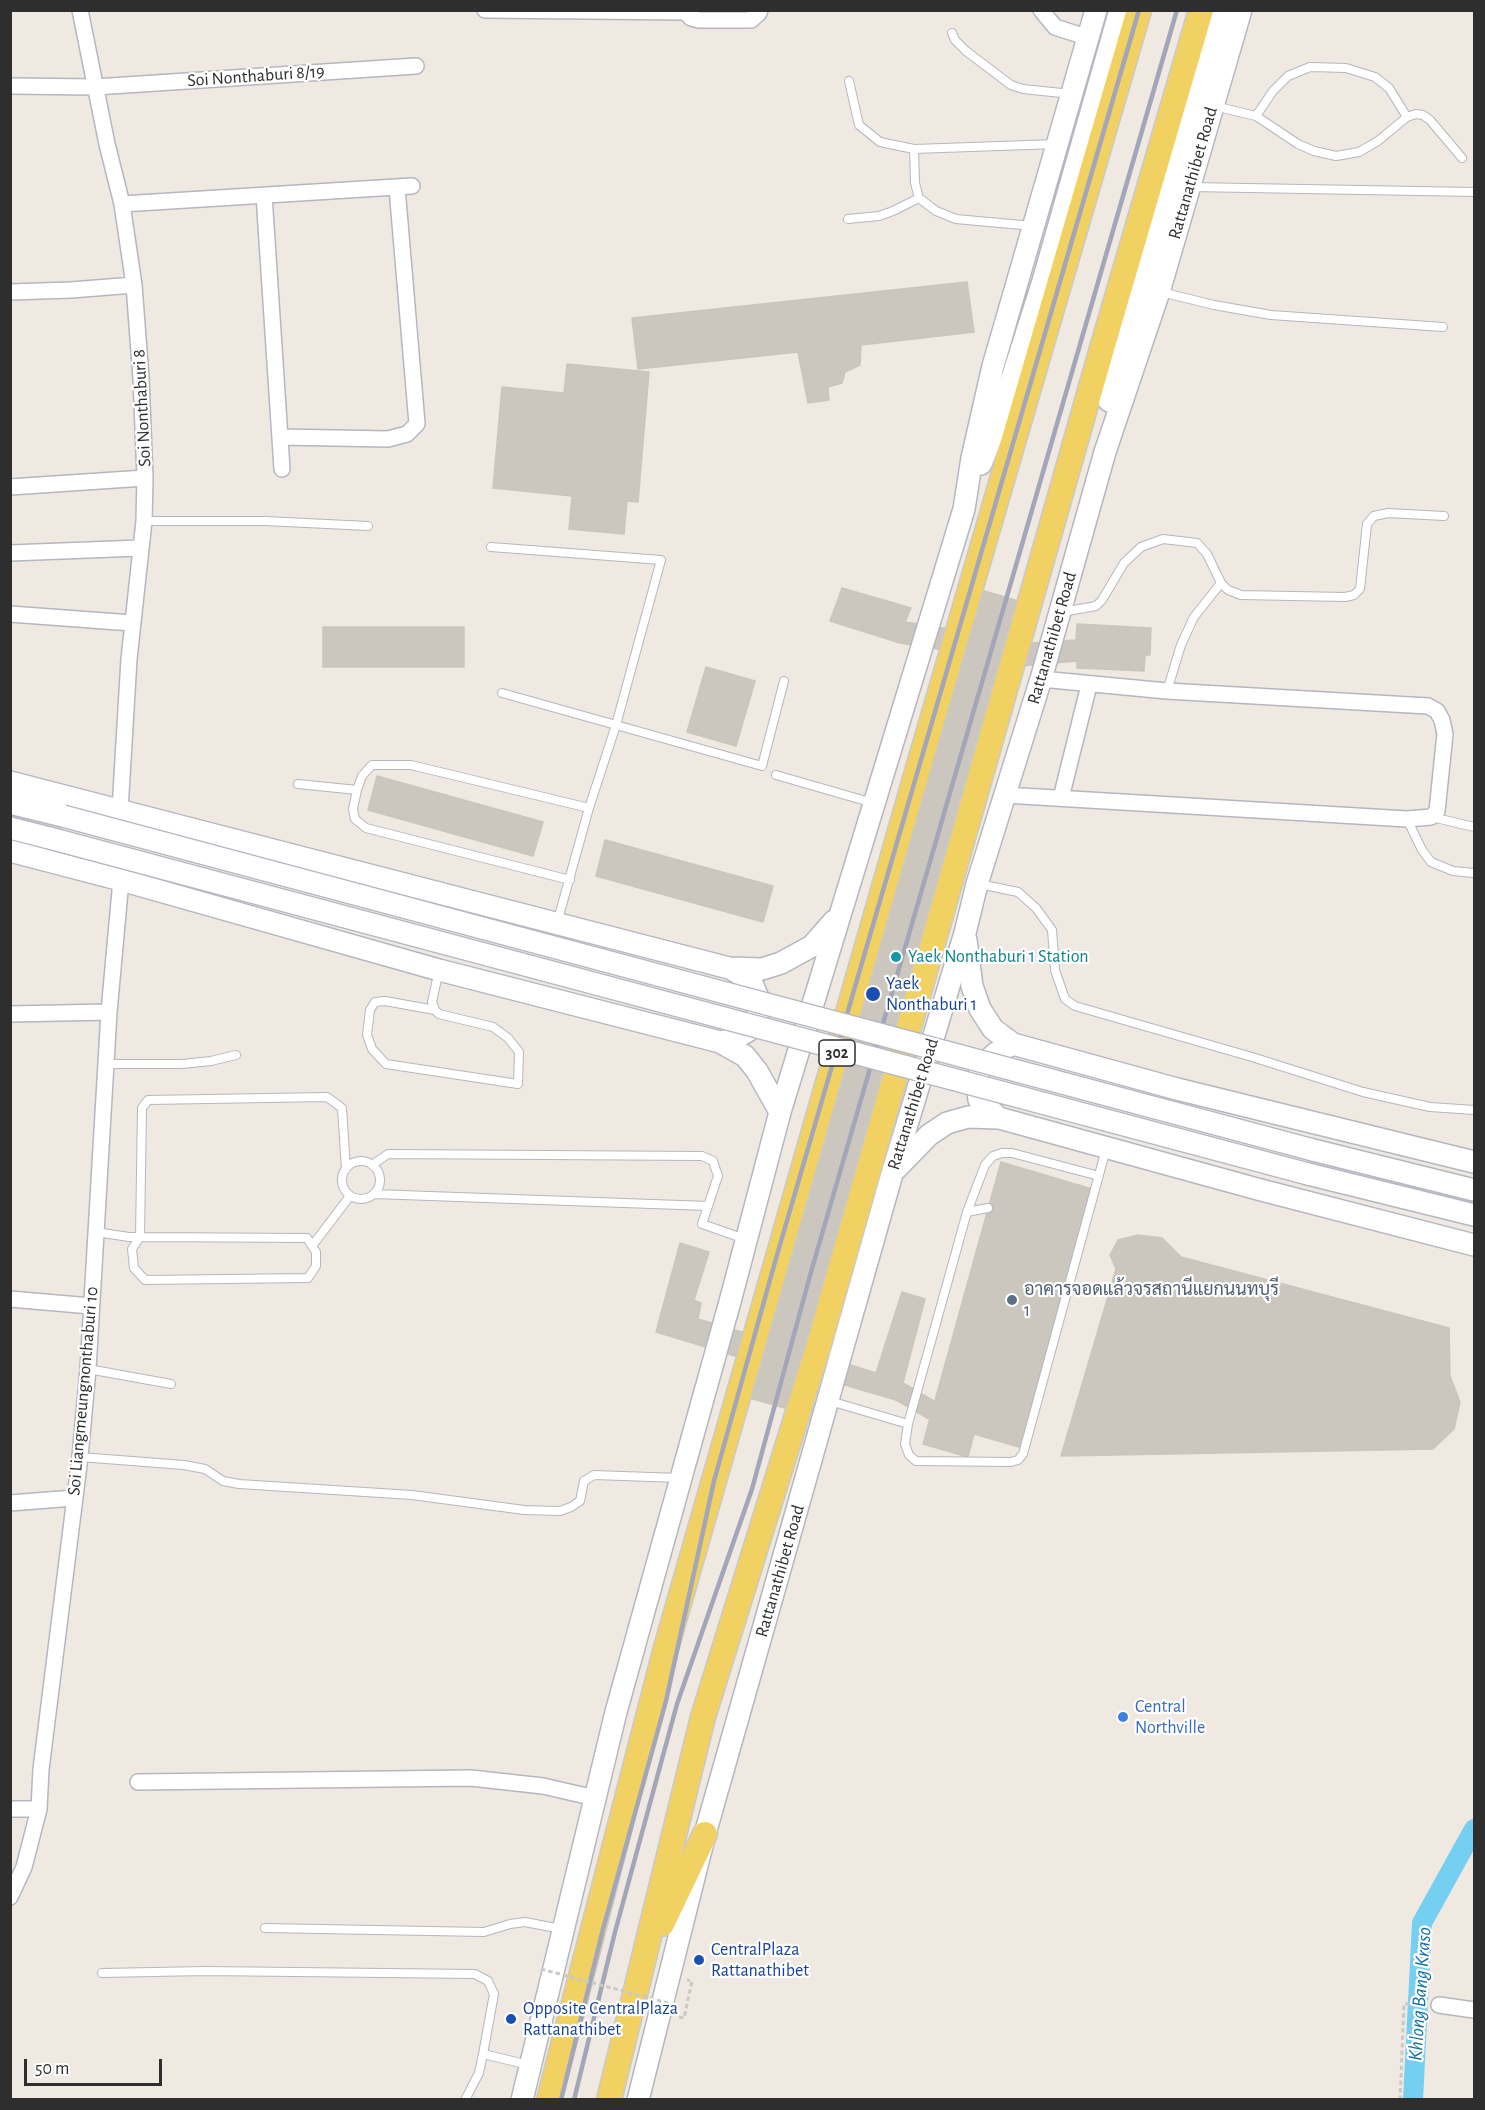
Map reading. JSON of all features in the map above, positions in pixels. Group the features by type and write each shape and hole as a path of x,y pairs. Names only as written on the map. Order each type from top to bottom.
{"main road":[{"name":"302","path":"522,2100 616,1712 780,1112 964,509 972,458 993,366 1096,10"},
{"path":"964,509 1002,410 1043,281 1120,10"},
{"name":"302","path":"549,2100 673,1625 1139,10"},
{"name":"Rattanathibet Road","path":"609,2100 703,1717 817,1351 1101,352 1201,10"},
{"path":"1106,452 1109,401 1132,311 1220,10"},
{"name":"Rattanathibet Road","path":"638,2100 705,1834 892,1174 965,933 977,884 1041,680 1106,452 1159,292 1241,10"},
{"path":"1101,352 1132,311"},
{"path":"10,782 729,968 762,969 781,963 812,946 838,916"},
{"path":"10,803 1313,1150 1474,1190"},
{"path":"10,828 1308,1174 1474,1215"},
{"path":"10,851 439,970 720,1042 745,1056 758,1071 780,1112"},
{"path":"965,933 972,986 980,1009 993,1029 1013,1044 1177,1089 1474,1162"},
{"path":"720,1042 734,1039 748,1031 757,1016 759,1000 752,981 729,968"},
{"path":"999,1118 979,1100 976,1084 980,1066 996,1053 1013,1044"},
{"path":"892,1174 929,1135 947,1123 968,1118 999,1118 1261,1190 1474,1245"},
{"path":"640,1970 705,1834"}],"street":[{"name":"Soi Nonthaburi 8","path":"80,10 122,204 134,285 141,378 145,478 144,521 132,623 120,810"},
{"path":"485,10 684,11 691,18 699,20 751,20 759,13 759,10"},
{"path":"1041,10 1055,27 1089,38"},
{"name":"Soi Nonthaburi 8/19","path":"10,86 96,87 416,66"},
{"path":"122,204 404,187 417,424 407,434 388,439 281,437"},
{"path":"264,195 282,469"},
{"path":"10,292 134,285"},
{"path":"10,487 145,478"},
{"path":"10,553 140,548"},
{"path":"10,614 132,623"},
{"path":"1005,795 1407,819 1431,817 1437,811 1445,734 1437,711 1428,706 1167,691 1041,680"},
{"path":"1061,798 1089,685"},
{"name":"Soi Liangmeungnonthaburi 10","path":"10,1897 24,1867 39,1809 41,1769 80,1457 88,1369 109,1012 121,880"},
{"path":"10,1014 109,1012"},
{"path":"10,1299 91,1306"},
{"path":"10,1503 74,1498"},
{"path":"138,1782 471,1778 543,1786 595,1798"},
{"path":"10,1809 39,1809"},
{"path":"1439,2005 1474,2010"}],"lane":[{"path":"952,33 955,40 966,51 1011,85 1023,89 1073,94"},
{"path":"1256,116 1288,76 1310,67 1346,68 1375,77 1389,88 1407,117"},
{"path":"849,81 859,125 880,142 914,149 1058,144"},
{"path":"1213,105 1256,116 1298,144 1314,151 1336,156 1359,152 1378,141 1407,117 1416,114 1423,115 1430,120 1462,158"},
{"path":"914,149 915,183 919,198 936,211 956,219 1034,226"},
{"path":"1189,187 1474,192"},
{"path":"848,219 879,216 919,198"},
{"path":"1159,292 1271,315 1443,327"},
{"path":"1060,612 1096,606 1124,563 1141,547 1163,539 1197,543 1208,554 1221,583 1228,590 1241,596 1345,597 1354,595 1360,589 1367,524 1374,516 1388,513 1444,516"},
{"path":"144,521 265,521 368,526"},
{"path":"491,547 661,560 616,725 589,808 556,924"},
{"path":"1167,691 1181,645 1194,617 1221,583"},
{"path":"502,693 762,766 784,681"},
{"path":"570,880 366,828 355,819 353,809 357,790 362,776 372,765 411,765 589,808"},
{"path":"776,775 874,803"},
{"path":"298,784 357,790"},
{"path":"1431,817 1474,827"},
{"path":"1407,819 1422,850 1431,862 1453,871 1474,873"},
{"path":"977,884 1018,892 1036,908 1052,930 1054,970 1065,999 1075,1006 1363,1092 1430,1107 1474,1110"},
{"path":"435,1010 385,1001 375,1002 370,1010 368,1035 372,1049 386,1064 518,1084 519,1052 508,1038 494,1027 439,1014 435,1010 432,1002 439,970"},
{"path":"106,1064 182,1064 211,1061 236,1055"},
{"path":"96,1232 140,1237 307,1238 316,1252 316,1266 308,1278 145,1280 134,1268 132,1249 140,1237 142,1108 148,1100 327,1097 342,1108 346,1169 342,1180 350,1196 363,1199 374,1194 708,1206"},
{"path":"1099,1176 1012,1153 993,1156 985,1165 967,1212 920,1397 908,1424 904,1444 909,1455 916,1461 1011,1462 1018,1460 1023,1454 1107,1148"},
{"path":"372,1165 388,1154 702,1156 713,1161 718,1176 702,1224 746,1239"},
{"path":"346,1169 355,1162 361,1161 372,1165 380,1182 374,1194"},
{"path":"312,1246 350,1196"},
{"path":"967,1212 988,1208"},
{"path":"88,1369 171,1384"},
{"path":"829,1401 908,1424"},
{"path":"80,1457 184,1465 205,1469 223,1481 239,1484 412,1495 524,1510 560,1511 572,1507 580,1501 584,1481 594,1475 681,1478"},
{"path":"265,1929 484,1932 525,1922 563,1930"},
{"path":"102,1973 206,1971 475,1974 488,1981 494,1994 479,2073 465,2100"},
{"path":"483,2054 530,2065"}],"path":[{"path":"540,1969 679,2006 676,2016 684,2018 692,1981"},
{"path":"1400,2100 1404,2004"}],"building":[{"path":"967,282 974,332 861,345 860,365 845,372 842,383 828,387 829,400 808,403 798,352 638,369 632,318"},
{"path":"567,364 649,372 638,502 627,501 624,534 569,529 572,496 493,488 502,387 564,393"},
{"name":"Yaek Nonthaburi 1 Station","path":"842,588 911,608 905,622 962,631 974,588 1025,603 1014,644 1076,640 1077,624 1151,628 1150,655 1145,655 1144,671 1077,668 1077,661 1007,667 810,1352 876,1373 902,1292 925,1299 903,1383 934,1401 929,1419 896,1400 804,1373 791,1410 743,1396 752,1361 656,1332 680,1243 709,1252 694,1300 701,1303 698,1319 759,1337 956,652 900,643 830,621"},
{"path":"323,627 464,627 464,667 323,667"},
{"path":"706,667 755,681 736,746 687,732"},
{"path":"377,776 543,822 533,856 368,810"},
{"path":"605,840 773,886 763,922 596,876"},
{"name":"อาคารจอดแล้วจรสถานีแยกนนทบุรี 1","path":"1001,1162 1092,1189 1019,1447 974,1434 968,1457 923,1444"},
{"path":"1138,1235 1162,1238 1181,1257 1449,1328 1450,1376 1460,1402 1454,1429 1433,1449 1061,1456 1116,1269 1110,1255 1118,1240"}],"waterway":[{"name":"Khlong Bang Kraso","path":"1413,2100 1422,1923 1474,1829"}],"railway":[{"path":"561,2100 603,1929 666,1701 714,1481 775,1262 1139,10"},
{"path":"574,2100 615,1932 677,1704 752,1489 811,1272 1177,10"}],"place":[{"name":"Yaek Nonthaburi 1 Station","path":"896,957"},
{"name":"Yaek Nonthaburi 1","path":"873,994"},
{"name":"อาคารจอดแล้วจรสถานีแยกนนทบุรี 1","path":"1012,1300"},
{"name":"Central Northville","path":"1123,1717"},
{"name":"CentralPlaza Rattanathibet","path":"699,1960"},
{"name":"Opposite CentralPlaza Rattanathibet","path":"511,2019"}]}
